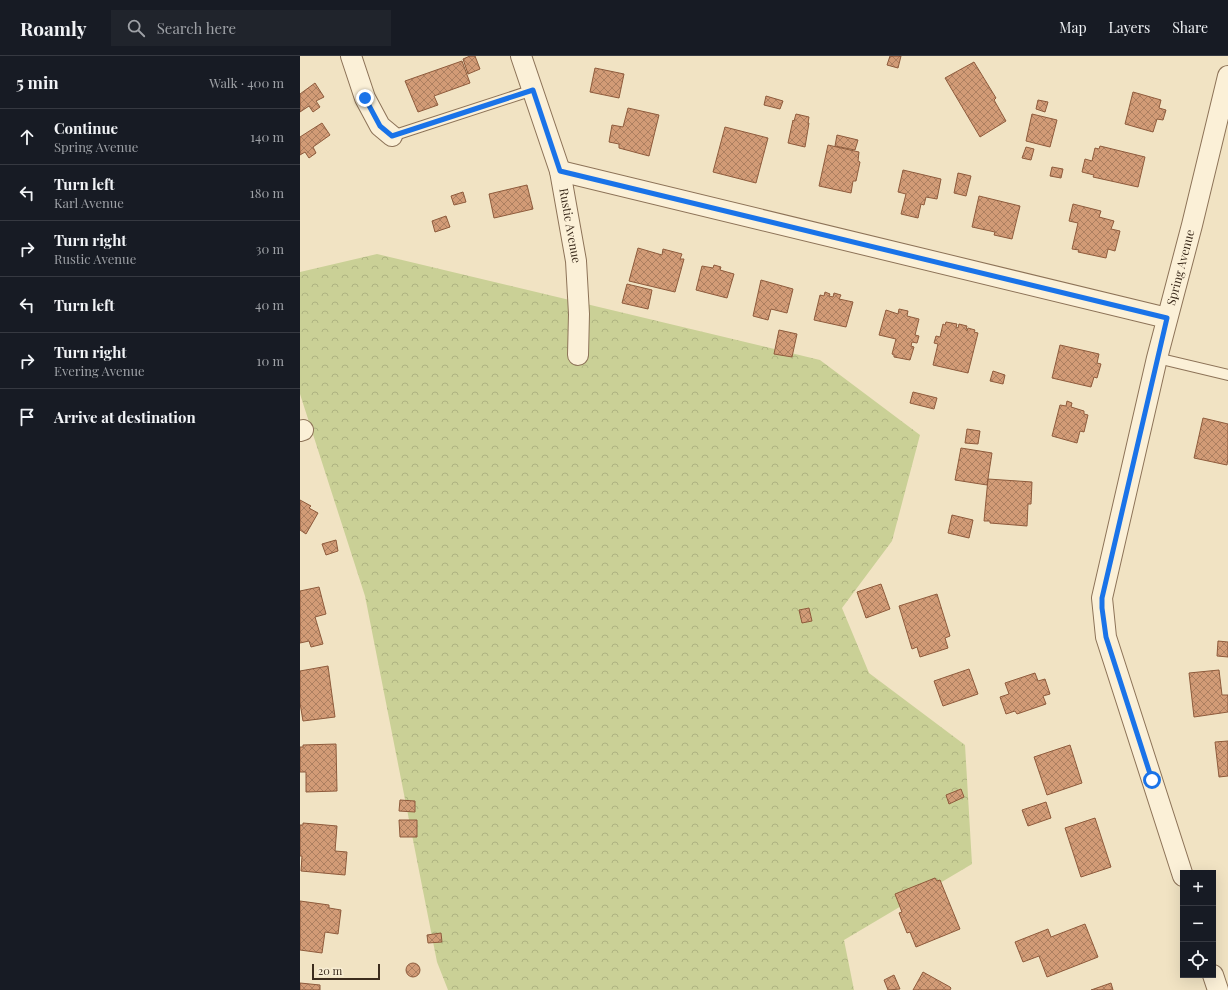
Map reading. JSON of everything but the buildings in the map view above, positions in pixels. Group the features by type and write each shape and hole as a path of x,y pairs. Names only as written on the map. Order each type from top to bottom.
{"street":[{"path":"351,56 365,98 380,126 392,136"},
{"name":"Rustic Avenue","path":"521,56 560,171 576,261 578,355"},
{"name":"Spring Avenue","path":"1181,870 1108,644 1102,608 1102,598 1157,358 1192,225 1228,76"},
{"path":"560,171 1167,318"},
{"path":"1214,978 1218,990"}],"lane":[{"path":"392,136 533,90"},
{"path":"1157,358 1228,375"}],"green space":[{"path":"377,254 820,360 920,435 892,541 842,608 869,673 965,745 972,864 844,940 854,990 448,990 437,962 365,596 300,394 300,272"}],"route":[{"path":"365,98 380,126 392,136 533,90 560,171 1167,318 1102,598 1106,637 1152,780"}]}
